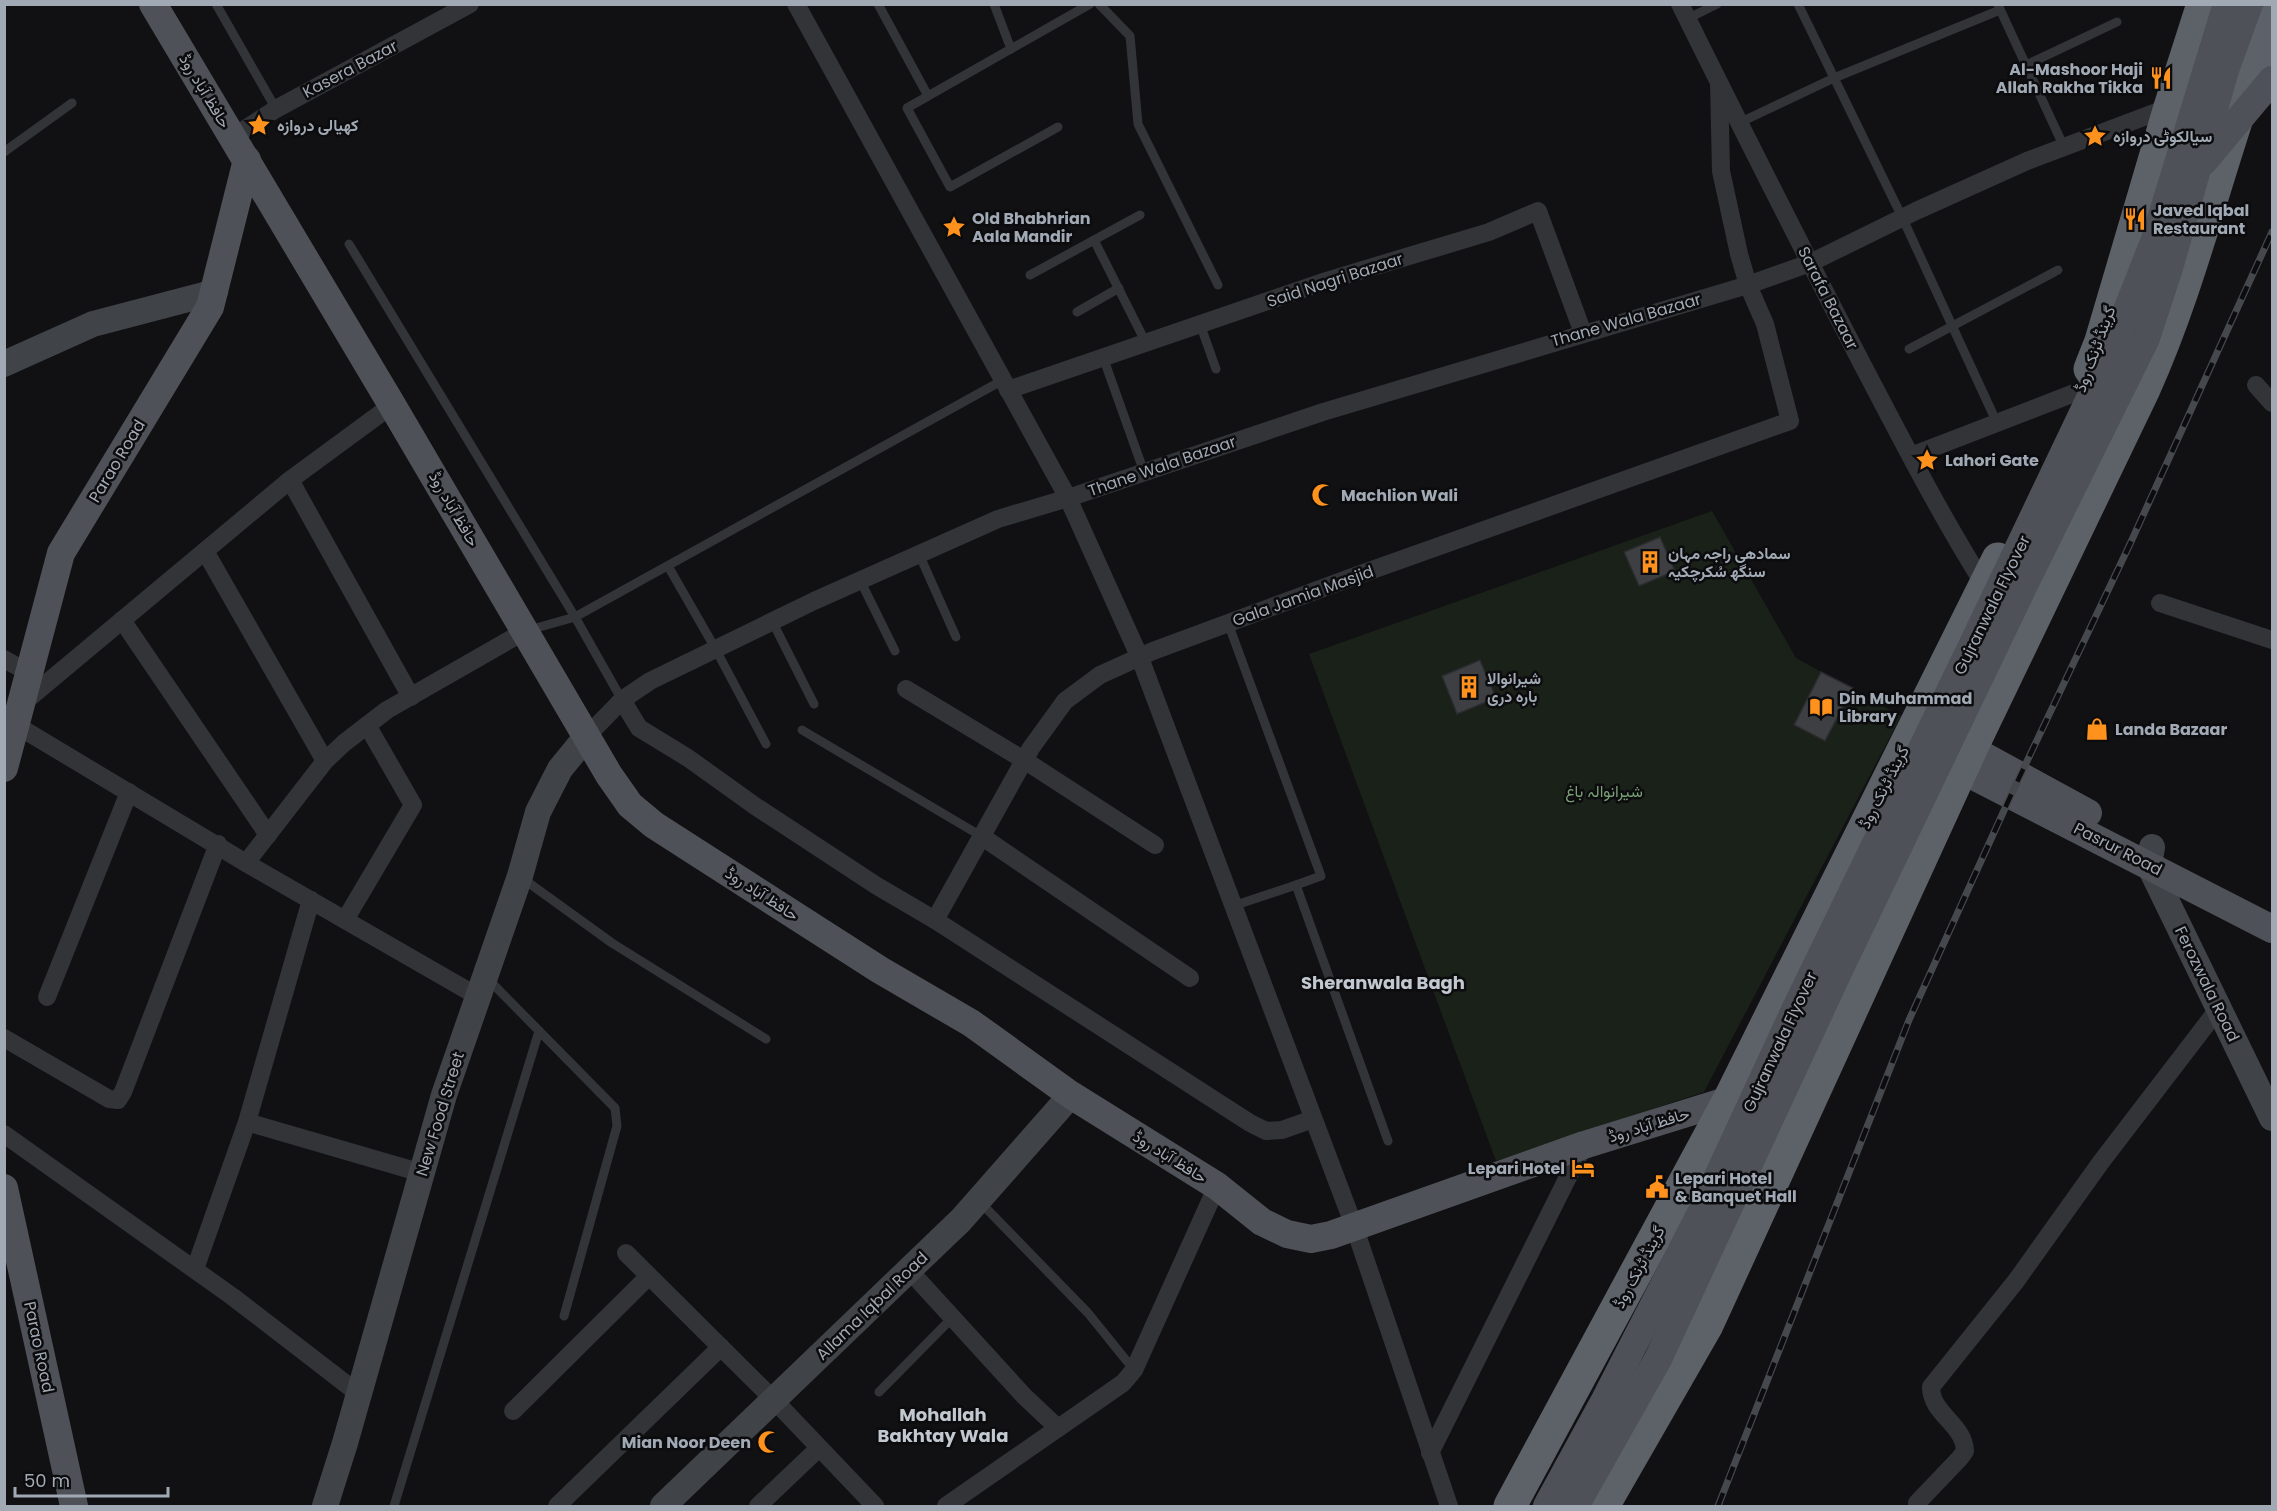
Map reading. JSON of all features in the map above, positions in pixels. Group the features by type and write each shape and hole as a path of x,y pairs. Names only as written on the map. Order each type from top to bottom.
{"highway":[{"name":"گرینڈ ٹرنک روڈ","path":"1510,1506 1729,1100 2082,390 2101,341 2170,106 2203,4"},
{"path":"1603,1506 1707,1325 1967,760 2162,350 2201,236 2264,80 2272,20"}],"main road":[{"name":"حافظ آباد روڈ","path":"153,4 609,775 630,805 654,825 880,970 971,1023 1071,1095 1217,1186 1262,1222 1287,1234 1311,1239 1330,1235 1584,1145 1729,1100"},
{"name":"Gujranwala Flyover","path":"1547,1506 1605,1400 1702,1211 1796,1008 1970,650 2103,369 2154,242 2227,4"},
{"name":"Gujranwala Flyover","path":"1575,1506 1658,1359 1839,970 2146,338 2225,70 2248,4"},
{"path":"2197,170 2264,80"},
{"name":"Parao Road","path":"4,768 14,722 61,553 210,307 240,149"},
{"name":"Pasrur Road","path":"1967,760 2150,856 2272,929"},
{"name":"Pasrur Road","path":"2150,856 2272,909"},
{"name":"Parao Road","path":"4,1188 11,1252 74,1506"}],"street":[{"name":"Kasera Bazar","path":"240,149 276,109 470,4"},
{"path":"796,4 1068,498 1140,658 1354,1226 1449,1506"},
{"name":"Sarafa Bazaar","path":"1683,12 1911,456 1958,543 1985,586"},
{"path":"1719,82 1721,171 1748,285"},
{"name":"Thane Wala Bazaar","path":"587,736 622,700 650,681 771,621 998,519 1068,498 1323,412 1748,285 1810,263 2027,161 2170,106"},
{"name":"Said Nagri Bazaar","path":"1006,385 1103,357 1326,281 1489,232 1538,211 1583,333"},
{"name":"Gala Jamia Masjid","path":"935,920 1024,760 1065,700 1100,675 1153,651 1228,623 1790,421 1765,324 1748,285"},
{"path":"4,364 93,324 214,292"},
{"path":"2256,385 2272,403"},
{"path":"1911,456 2082,390"},
{"path":"392,405 290,480 122,620 14,722 246,863 345,920 481,986"},
{"path":"290,480 411,697"},
{"path":"205,551 325,761"},
{"path":"1985,586 2037,611"},
{"path":"2160,603 2272,640"},
{"path":"122,620 268,835"},
{"path":"246,863 325,761 344,743 387,710 525,631"},
{"path":"4,659 29,673"},
{"path":"906,689 1024,760 1155,845"},
{"path":"622,700 639,728 688,758 755,806 877,886 935,920 1250,1123 1266,1131 1282,1130 1313,1119"},
{"path":"345,920 413,805 367,725"},
{"name":"New Food Street","path":"325,1506 444,1095 520,876 538,812 560,769 587,736"},
{"path":"47,997 129,792"},
{"path":"981,836 1190,978"},
{"path":"4,1038 110,1099 118,1100 218,844"},
{"name":"Ferozwala Road","path":"2150,856 2272,1119"},
{"path":"195,1269 246,1122 311,900"},
{"path":"1917,1503 1965,1451 1961,1435 1936,1407 1931,1397 1931,1387 2016,1281 2101,1162 2219,1008"},
{"name":"Allama Iqbal Road","path":"663,1506 979,1201 1071,1095"},
{"path":"246,1122 422,1173"},
{"path":"4,1134 195,1269 359,1394"},
{"path":"1430,1453 1584,1145"},
{"path":"946,1506 1123,1383 1134,1370 1217,1186"},
{"path":"626,1253 774,1400 875,1506"},
{"path":"909,1270 1024,1396 1058,1428"},
{"path":"513,1411 649,1275"},
{"path":"557,1506 721,1347"},
{"path":"758,1506 819,1448"}],"lane":[{"path":"216,4 276,109"},
{"path":"878,4 928,96"},
{"path":"994,4 1011,49"},
{"path":"1099,4 1130,36 1138,124 1218,285"},
{"path":"1683,12 1716,4"},
{"path":"1798,4 1902,218 1997,423"},
{"path":"1058,127 950,188 907,108 1090,5"},
{"path":"1739,123 1834,78 1999,7 2064,147"},
{"path":"2026,65 2117,22"},
{"path":"4,152 72,104"},
{"path":"1030,275 1140,214"},
{"path":"1094,240 1146,343"},
{"path":"349,244 575,617 622,700"},
{"path":"1909,349 2058,270"},
{"path":"1077,312 1119,288"},
{"path":"1200,324 1216,369"},
{"path":"1103,357 1144,472"},
{"path":"525,631 575,617 1006,385"},
{"path":"919,554 956,637"},
{"path":"668,566 766,744"},
{"path":"860,580 896,651"},
{"path":"771,621 814,704"},
{"path":"1228,623 1321,876 1233,906"},
{"path":"802,730 981,836"},
{"path":"520,876 612,943 766,1039"},
{"path":"1296,885 1388,1142"},
{"path":"481,986 539,1031 615,1108 617,1126 564,1316"},
{"path":"394,1506 539,1031"},
{"path":"979,1201 1088,1313 1134,1370"},
{"path":"879,1392 952,1317"}],"green space":[{"name":"شیرانوالہ باغ","path":"1712,511 1796,658 1901,716 1704,1092 1496,1161 1309,654"}],"building":[{"name":"سمادھی راجہ مہان سنگھ سُکرچکیہ","path":"1660,537 1675,571 1639,586 1624,552"},
{"name":"شیرانوالا بارہ دری","path":"1480,660 1496,698 1457,714 1442,676"},
{"path":"1821,672 1853,688 1825,741 1794,725"}],"railway":[{"path":"1718,1506 1909,1020 2272,232"}],"place":[{"name":"Al-Mashoor Haji Allah Rakha Tikka","path":"2161,78"},
{"name":"کھیالی دروازہ","path":"259,125"},
{"name":"سیالکوٹی دروازہ","path":"2095,136"},
{"name":"Javed Iqbal Restaurant","path":"2135,219"},
{"name":"Old Bhabhrian Aala Mandir","path":"954,227"},
{"name":"Lahori Gate","path":"1927,460"},
{"name":"Machlion Wali","path":"1323,495"},
{"name":"سمادھی راجہ مہان سنگھ سُکرچکیہ","path":"1650,562"},
{"name":"شیرانوالا بارہ دری","path":"1469,687"},
{"name":"Din Muhammad Library","path":"1821,707"},
{"name":"Landa Bazaar","path":"2097,729"},
{"name":"Lepari Hotel","path":"1583,1168"},
{"name":"Lepari Hotel & Banquet Hall","path":"1657,1187"},
{"name":"Mian Noor Deen","path":"769,1442"}],"district":[{"name":"Sheranwala Bagh","path":"1383,982"},
{"name":"Mohallah Bakhtay Wala","path":"943,1424"}]}
